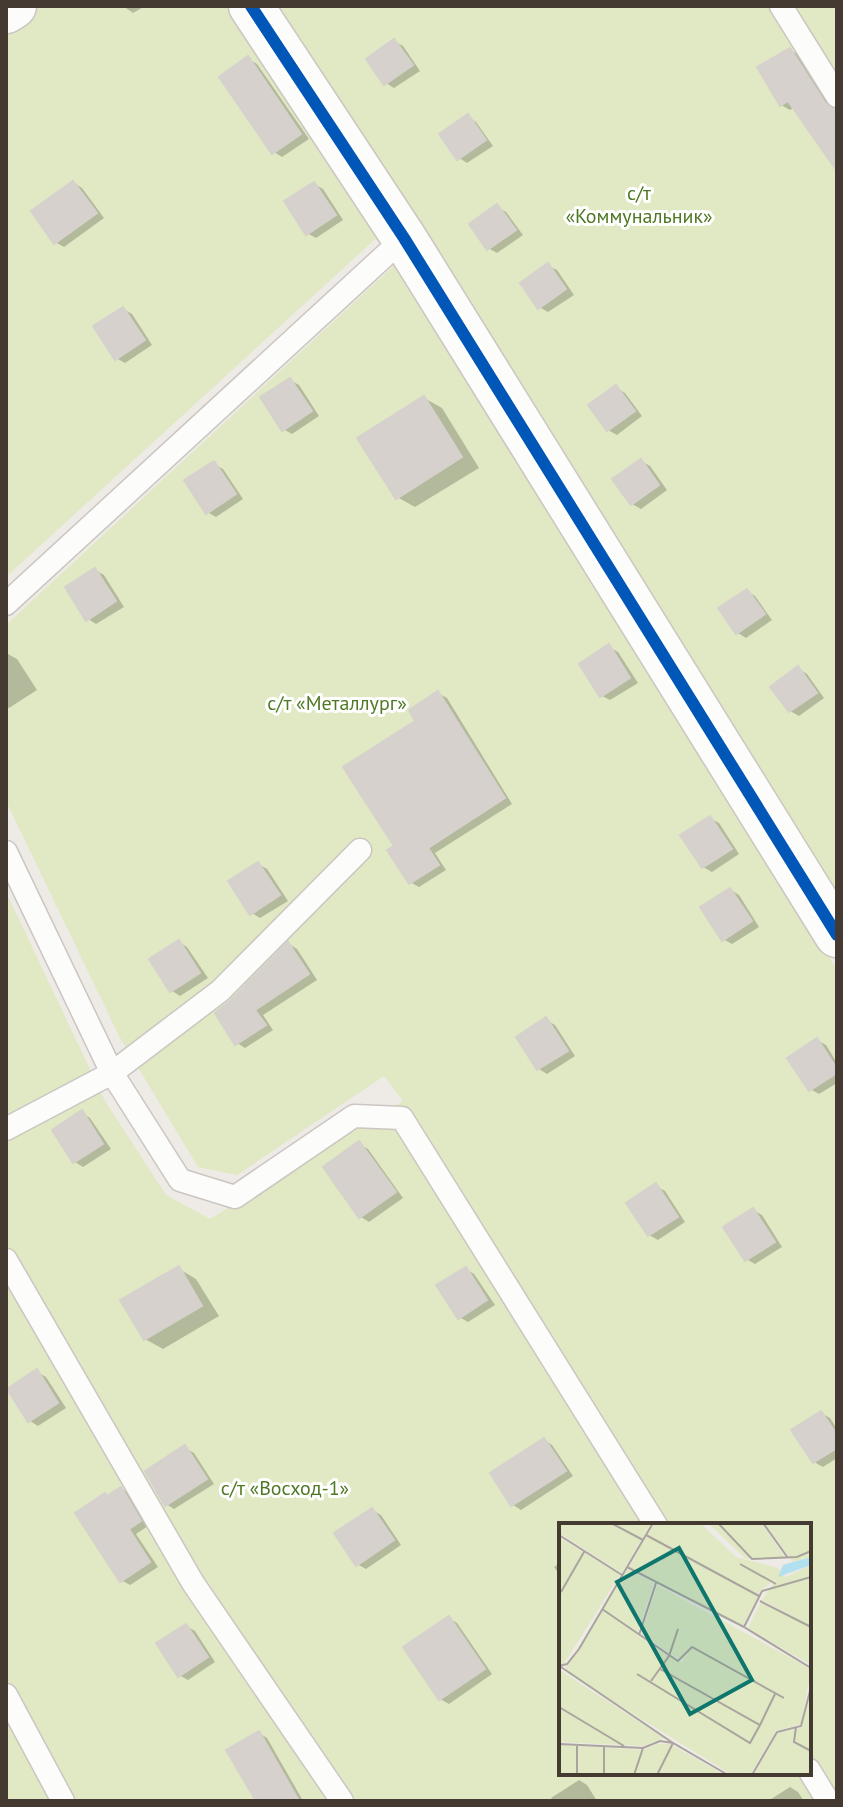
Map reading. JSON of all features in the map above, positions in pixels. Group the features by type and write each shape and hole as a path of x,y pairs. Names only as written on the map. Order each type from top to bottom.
{"street":[{"path":"6,11 14,6"},
{"path":"251,6 404,238 837,935"}],"lane":[{"path":"781,6 837,96"},
{"path":"6,604 404,238"},
{"path":"6,1129 112,1073 220,991 360,850"},
{"path":"6,852 112,1073 180,1180 235,1197 354,1116 402,1118 655,1523"},
{"path":"6,1260 193,1583 342,1801"},
{"path":"6,1695 63,1801"},
{"path":"811,1773 828,1801"}],"green space":[{"path":"40,6 233,6 383,232 6,577 6,26"},
{"name":"с/т «Коммунальник»","path":"276,6 837,6 837,894"},
{"name":"с/т «Восход-1»","path":"400,260 713,773 837,969 837,1801 6,1801 6,892 105,1101 166,1195 210,1219 403,1101 384,1076 237,1175 198,1167 119,1036 6,801 6,625"}],"building":[{"path":"394,39 413,65 384,85 366,59"},
{"path":"790,48 825,103 837,111 837,171 788,101 780,106 757,67"},
{"path":"248,56 301,134 272,154 219,77"},
{"path":"468,114 486,140 457,160 439,134"},
{"path":"73,181 97,213 54,244 31,211"},
{"path":"314,182 336,215 306,235 284,201"},
{"path":"497,204 516,230 487,250 469,224"},
{"path":"548,263 566,289 538,309 520,283"},
{"path":"123,307 145,340 115,360 93,326"},
{"path":"290,378 312,411 282,431 260,397"},
{"path":"616,385 635,411 607,431 588,405"},
{"path":"424,396 462,457 396,499 357,438"},
{"path":"641,459 659,485 631,505 612,479"},
{"path":"214,461 236,494 206,514 184,480"},
{"path":"95,568 116,601 86,621 65,587"},
{"path":"747,589 765,614 736,634 718,608"},
{"path":"609,644 630,678 600,697 579,664"},
{"path":"798,666 817,693 789,712 770,687"},
{"path":"438,691 505,798 428,848 439,865 409,884 387,850 394,846 343,767 415,721 409,710"},
{"path":"710,816 732,849 702,868 680,835"},
{"path":"258,862 280,895 250,915 228,881"},
{"path":"730,888 752,921 722,941 700,907"},
{"path":"179,940 200,973 170,992 149,959"},
{"path":"288,942 309,974 255,1010 266,1025 235,1045 215,1013"},
{"path":"546,1017 568,1051 537,1070 516,1037"},
{"path":"817,1038 837,1073 809,1091 787,1058"},
{"path":"82,1110 103,1144 73,1163 52,1130"},
{"path":"359,1141 396,1192 359,1218 323,1167"},
{"path":"656,1183 678,1217 648,1236 626,1203"},
{"path":"753,1208 775,1242 745,1261 723,1227"},
{"path":"179,1266 202,1306 144,1340 120,1300"},
{"path":"466,1267 487,1300 458,1319 436,1285"},
{"path":"37,1369 58,1403 28,1422 7,1389"},
{"path":"821,1411 837,1435 837,1448 813,1463 791,1430"},
{"path":"544,1438 566,1471 511,1506 490,1473"},
{"path":"185,1445 207,1479 165,1506 145,1471"},
{"path":"121,1487 141,1521 129,1529 150,1562 120,1582 75,1513 105,1493 107,1496"},
{"path":"372,1508 394,1540 356,1566 334,1533"},
{"path":"449,1616 485,1669 439,1700 403,1647"},
{"path":"186,1624 208,1657 178,1677 156,1643"},
{"path":"259,1731 299,1801 256,1801 226,1750"}],"cycle path":[{"path":"251,6 404,238 837,935"}],"park label":[{"name":"с/т «Металлург»","path":"337,703"}]}
